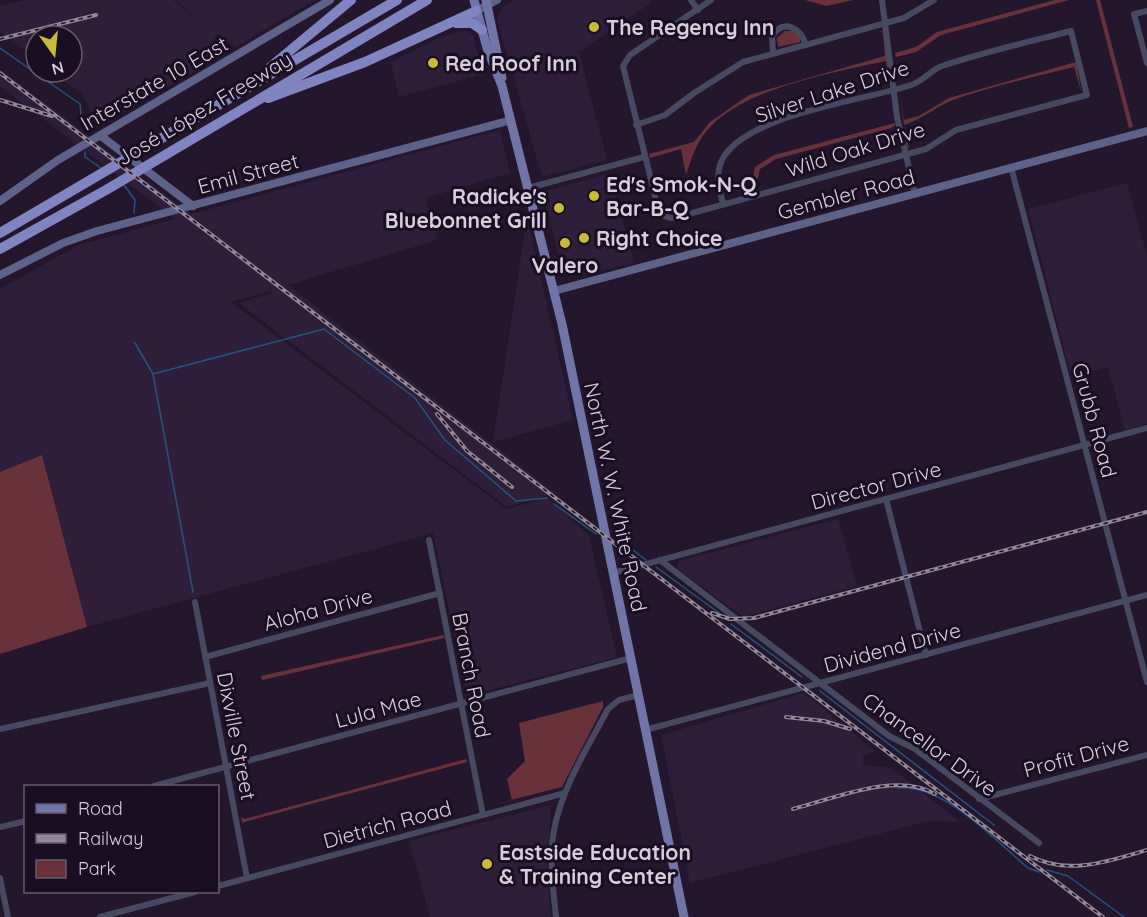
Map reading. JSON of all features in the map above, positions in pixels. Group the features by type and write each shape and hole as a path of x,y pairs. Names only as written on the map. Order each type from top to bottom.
{"highway":[{"path":"238,94 351,0"},
{"name":"José López Freeway","path":"0,233 397,0"},
{"name":"José López Freeway","path":"0,249 106,190 427,0"},
{"path":"242,108 364,62 452,23 475,6"},
{"path":"452,23 472,23 482,30"}],"main road":[{"name":"Interstate 10 East","path":"0,201 58,160 330,0"},
{"path":"475,6 497,0"},
{"name":"North W. W. White Road","path":"487,3 500,62 502,86"},
{"name":"North W. W. White Road","path":"475,6 502,86 554,291 684,917"},
{"name":"Emil Street","path":"0,275 74,239 511,120"},
{"name":"Gembler Road","path":"554,291 1147,131"},
{"path":"101,136 193,206"},
{"path":"172,212 178,205 177,194"}],"street":[{"path":"691,0 698,10"},
{"path":"528,188 644,157 623,66 630,55 711,0"},
{"path":"882,0 904,155 915,194"},
{"path":"636,125 665,115 734,66 773,53 886,24 910,16 934,0"},
{"path":"1147,11 1134,14 1147,63"},
{"path":"773,53 772,36 784,27 800,31 806,45"},
{"name":"Silver Lake Drive","path":"723,204 718,183 722,161 742,141 769,124 917,83 941,67 1071,31 1087,94"},
{"name":"Wild Oak Drive","path":"644,157 660,212 664,216 674,218 931,147 956,130 1087,94"},
{"name":"Grubb Road","path":"1011,167 1147,682"},
{"name":"Director Drive","path":"613,573 1147,429"},
{"path":"886,499 926,655"},
{"name":"Branch Road","path":"429,540 483,815"},
{"name":"Chancellor Drive","path":"660,560 819,684 889,736 915,749 1039,843"},
{"name":"Aloha Drive","path":"205,657 440,593"},
{"name":"Dividend Drive","path":"645,730 1147,595"},
{"name":"Dixville Street","path":"195,602 247,878"},
{"name":"Lula Mae","path":"157,785 631,658"},
{"path":"0,729 210,684"},
{"path":"556,917 551,854 554,831 565,793 608,709 619,700 638,695"},
{"name":"Profit Drive","path":"980,799 1147,754"},
{"name":"Dietrich Road","path":"219,885 565,793"},
{"path":"0,827 24,821"},
{"path":"0,878 8,917"},
{"path":"100,917 188,893"}],"shaded area":[{"path":"24,0 173,0 203,23 175,0 315,0 235,47 218,34 212,41 222,49 224,55 90,131 89,107 82,94 68,84 84,84 84,24 24,24 24,50 0,31 0,6"},
{"path":"514,0 650,0 651,3 579,52 607,160 542,177 497,19 502,8"},
{"path":"466,30 473,35 484,74 399,97 391,62 443,36"},
{"path":"0,69 191,214 500,130 510,173 426,198 437,240 288,285 555,493 507,507 239,303 272,293 270,291 231,302 506,509 548,498 589,536 617,657 467,696 433,533 87,627 42,455 0,472 0,289 79,245 175,219 0,86"},
{"path":"610,173 634,263 578,276 561,266 543,192"},
{"path":"1127,183 1147,256 1147,424 1125,430 1108,367 1071,376 1028,209"},
{"path":"527,217 573,420 493,442"},
{"path":"838,519 857,586 743,617 677,568 679,561"},
{"path":"804,693 875,751 863,756 863,765 892,768 960,822 929,821 690,883 661,735"},
{"name":"Eastside Education & Training Center","path":"551,805 547,871 551,917 430,917 409,841"}],"green space":[{"path":"805,0 853,0 826,6"},
{"path":"1055,0 1069,0 941,35 916,52 896,57 895,53 916,47 937,32"},
{"path":"1096,0 1100,0 1133,127 1129,128"},
{"path":"785,31 794,31 801,38 800,42 778,47 777,38"},
{"path":"879,31 884,32 889,84 886,61 793,83 747,101 711,126 699,143 686,175 681,149 650,158 649,154 694,142 710,122 749,95 885,56 883,33"},
{"path":"1076,62 1081,91 1074,67 953,100 904,125 900,95 904,120 919,116 949,98"},
{"path":"895,123 895,126 891,128 776,159 760,169 755,191 750,192 755,167 774,155"},
{"path":"42,455 87,627 0,654 0,472"},
{"path":"444,635 444,638 262,680 261,676"},
{"path":"603,701 603,707 562,787 512,800 507,779 525,761 519,723"},
{"path":"466,759 467,762 243,824 241,817 245,819"}],"waterway":[{"path":"0,48 80,104 82,125"},
{"path":"85,152 85,157 101,168"},
{"path":"124,185 135,200 134,213"},
{"path":"153,374 324,329 415,398 445,440 516,501 547,498"},
{"path":"135,343 153,374 193,592"},
{"path":"554,504 596,534"},
{"path":"620,540 646,560"},
{"path":"656,567 719,613"},
{"path":"731,624 802,677"},
{"path":"820,691 994,825"},
{"path":"898,788 915,789 950,804 968,816 1028,868 1039,872"},
{"path":"1047,870 1068,876 1124,917"}],"railway":[{"path":"0,39 96,15"},
{"path":"0,73 1103,917"},
{"path":"0,100 52,116"},
{"path":"437,414 467,451 512,487"},
{"path":"712,613 730,619 754,618 1147,512"},
{"path":"786,717 824,721 850,729"},
{"path":"793,809 845,794 884,786 902,785 920,788 935,794"},
{"path":"1030,856 1044,862 1074,866 1103,862 1147,850"}],"place":[{"name":"The Regency Inn","path":"594,27"},
{"name":"Red Roof Inn","path":"433,63"},
{"name":"Ed's Smok-N-Q Bar-B-Q","path":"594,196"},
{"name":"Radicke's Bluebonnet Grill","path":"559,208"},
{"name":"Right Choice","path":"584,238"},
{"name":"Valero","path":"565,243"},
{"name":"Eastside Education & Training Center","path":"487,864"}]}
